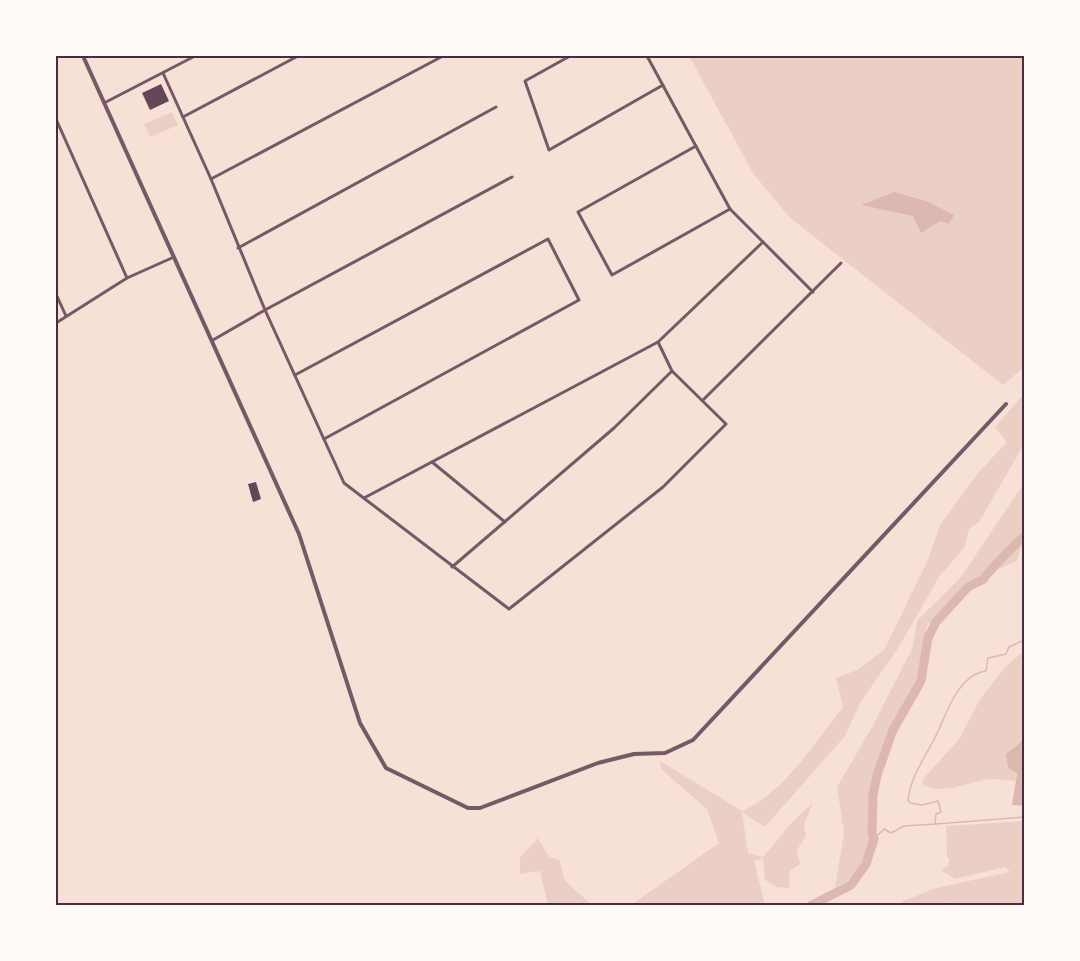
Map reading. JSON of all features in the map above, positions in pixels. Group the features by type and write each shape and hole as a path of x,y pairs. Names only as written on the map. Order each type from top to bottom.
{"street":[{"path":"83,56 106,102 302,543 360,723 386,768 468,808 480,808 598,763 634,754 665,753 693,740 1006,404"},
{"path":"106,102 195,56"},
{"path":"183,117 298,56"},
{"path":"211,179 442,56"},
{"path":"570,56 525,81 549,150 663,85"},
{"path":"647,56 729,209 813,292"},
{"path":"163,73 211,179 238,248 344,483 509,609 663,487 726,424 672,371 658,342"},
{"path":"238,248 496,107"},
{"path":"56,119 127,278"},
{"path":"696,146 578,212 612,275 729,209"},
{"path":"213,340 265,309 512,177"},
{"path":"295,375 548,239 579,300 324,439"},
{"path":"364,498 658,342 763,242"},
{"path":"56,323 127,278 175,256"},
{"path":"703,400 841,263"},
{"path":"56,294 66,316"},
{"path":"452,567 614,428 672,371"},
{"path":"432,462 505,522"}],"shaded area":[{"path":"689,56 1024,56 1024,367 1003,385 789,217 753,173"},
{"path":"172,112 178,125 150,137 144,124"},
{"path":"895,192 929,202 954,215 949,224 940,221 921,233 913,216 861,205"},
{"path":"1024,394 1024,444 979,522 969,529 964,548 939,577 898,648 860,703 845,736 765,827 742,812 748,853 763,857 793,821 813,803 804,824 806,836 797,850 800,864 790,871 789,888 776,887 765,880 763,858 754,861 765,905 631,905 719,843 707,809 661,769 660,761 742,811 772,792 785,779 843,707 836,678 857,670 884,650 927,562 940,525 978,473 1007,442 995,427"},
{"path":"1024,483 1024,536 1017,561 980,577 927,625 918,681 888,736 874,777 870,840 863,862 847,882 835,887 844,833 837,787 871,729 912,649 917,621 961,577"},
{"path":"1024,651 1024,739 1013,747 1016,781 992,779 940,789 922,785 924,778 960,738 980,699 1006,666"},
{"path":"1024,739 1024,806 1012,805 1017,774 1008,767 1006,754"},
{"path":"1024,821 1024,905 948,905 946,902 935,905 900,905 903,901 936,888 1010,872 1005,867 955,879 941,870 948,866 949,859 947,857 946,826"},
{"path":"538,838 549,857 560,860 564,880 592,905 548,905 540,871 520,874 520,858"}],"building":[{"path":"161,84 169,101 150,110 142,93"},
{"path":"256,482 261,499 253,502 248,484"}],"waterway":[{"path":"810,906 851,885 866,864 874,839 872,833 873,795 877,775 893,730 921,681 928,638 936,622 968,587 984,579 1024,537"},
{"path":"874,839 884,829 891,833 904,826 935,824 936,814 941,812 938,801 922,805 910,803 908,800 917,771 951,702 963,685 977,673 986,671 988,658 1006,654 1009,647 1024,640"},
{"path":"936,824 1024,817"}]}
